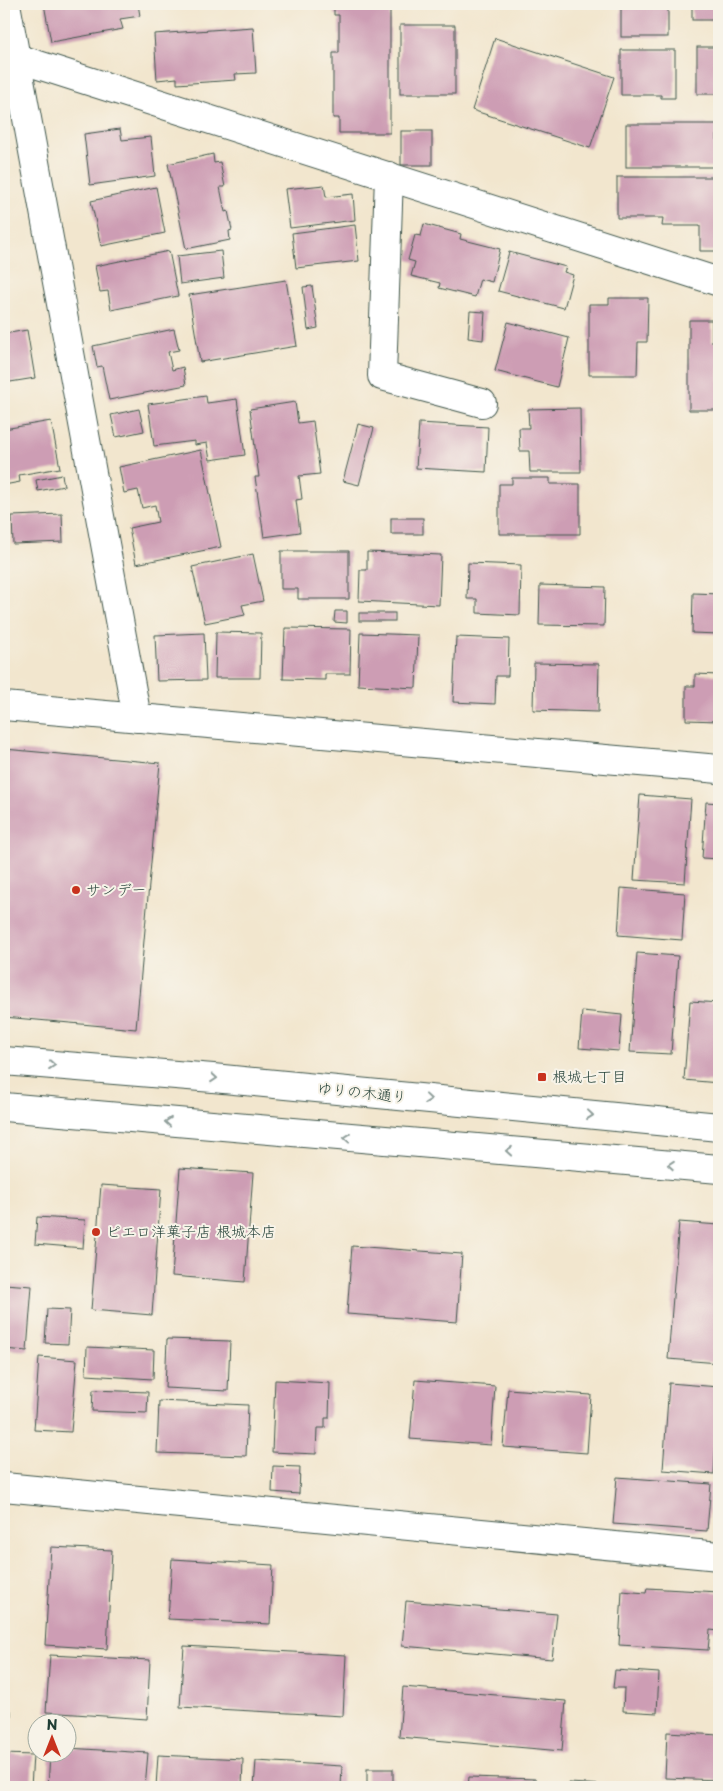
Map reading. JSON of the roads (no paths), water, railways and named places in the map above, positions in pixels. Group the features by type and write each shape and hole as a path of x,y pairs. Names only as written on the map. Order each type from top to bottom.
{"street":[{"path":"6,4 10,56 137,718"},
{"path":"10,56 719,282"},
{"path":"389,176 382,376 482,403"},
{"path":"4,706 719,769"},
{"name":"ゆりの木通り","path":"4,1061 223,1079 719,1127"},
{"path":"4,1107 719,1169"},
{"path":"4,1487 719,1556"}],"place":[{"name":"サンデー","path":"76,890"},
{"name":"根城七丁目","path":"542,1077"},
{"name":"ピエロ洋菓子店 根城本店","path":"96,1232"}]}
